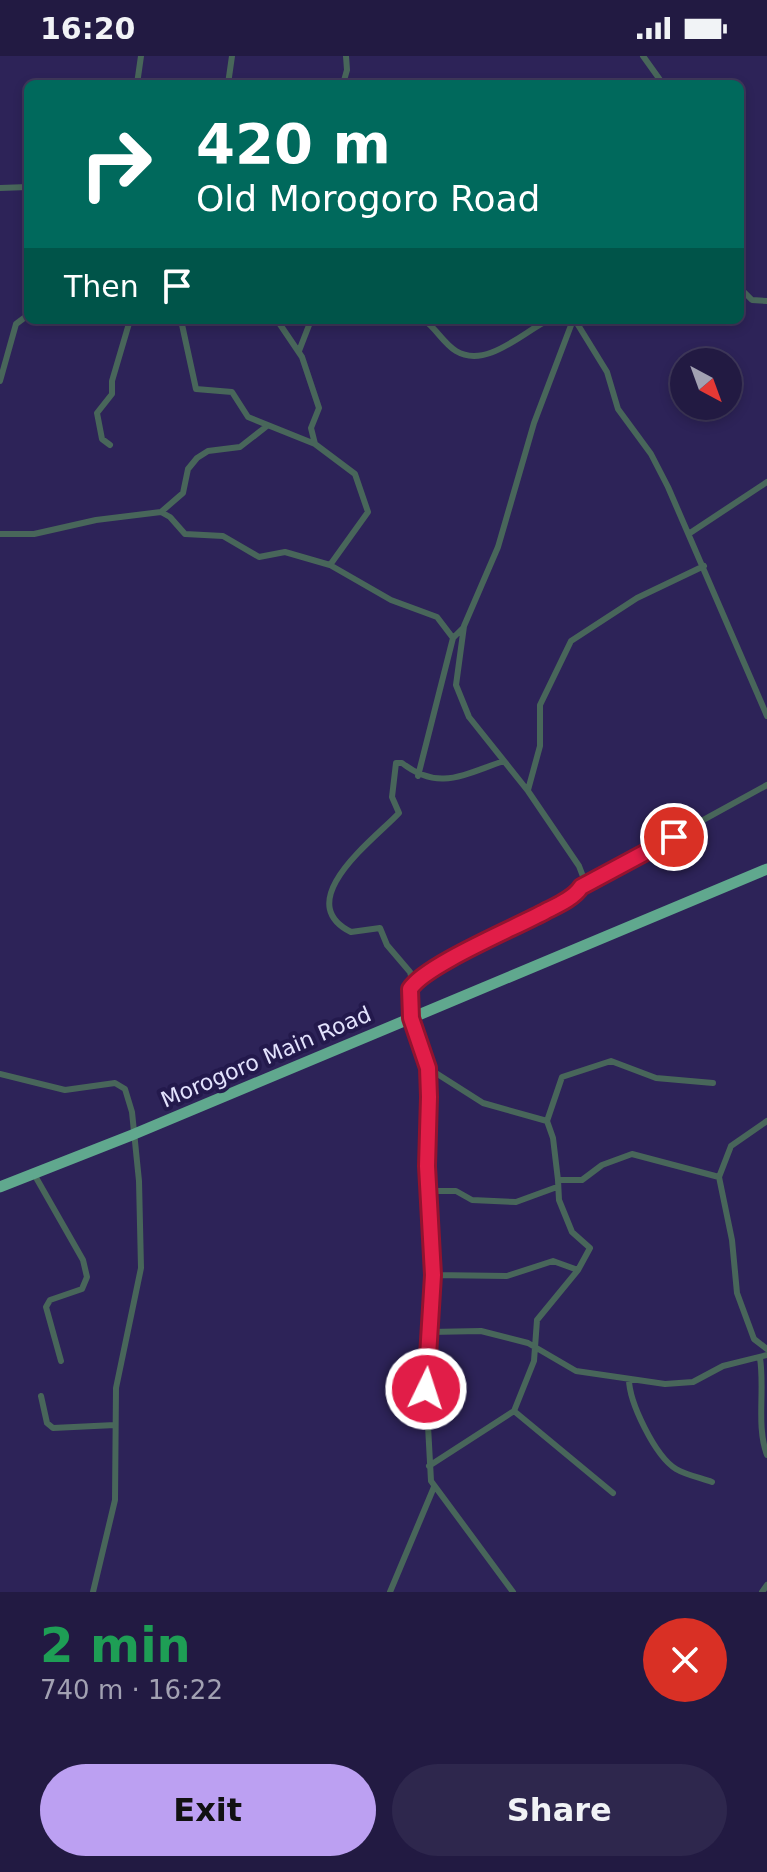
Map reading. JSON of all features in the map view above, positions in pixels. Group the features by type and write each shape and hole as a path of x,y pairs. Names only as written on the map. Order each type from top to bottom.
{"highway":[{"name":"Morogoro Main Road","path":"0,1187 764,873"}],"street":[{"path":"138,80 141,56"},
{"path":"229,80 232,56"},
{"path":"343,80 346,56"},
{"path":"643,56 660,80"},
{"path":"0,188 24,187"},
{"path":"744,292 752,300 767,301"},
{"path":"0,381 16,324 24,318"},
{"path":"110,445 102,439 97,413 112,394 112,381 129,324"},
{"path":"182,324 196,389 232,392 244,414 315,444 355,474 368,512 330,565"},
{"path":"280,324 299,351 319,408 311,428 315,444"},
{"path":"299,351 309,324"},
{"path":"428,324 453,349 477,355 491,353 541,324"},
{"path":"572,324 534,423 498,547 464,626 457,669 458,694 469,717 528,791 579,866 584,879 581,887"},
{"path":"577,324 607,372 618,409 651,454 690,533 767,716"},
{"path":"0,534 34,534 161,512 183,493 188,469 197,458 208,451 240,447 267,426"},
{"path":"690,533 767,482"},
{"path":"161,512 185,534 223,536 259,557 285,552 330,565 391,600 437,617 444,622 453,638"},
{"path":"528,791 540,746 540,705 571,641 637,598 704,566"},
{"path":"418,776 431,712 453,638 464,626"},
{"path":"504,761 446,779 418,776 402,763 394,765 392,797 399,813 344,866 334,887 331,906 338,923 351,932 380,928 387,945 410,972 413,983 408,999 411,1018 428,1068 433,1275 426,1389 429,1466 434,1487 513,1592"},
{"path":"413,983 767,785"},
{"path":"429,1466 514,1411 534,1361 539,1315 578,1270 590,1246 572,1232 558,1183 553,1138 547,1121 562,1077 603,1063 616,1062 656,1078 713,1083"},
{"path":"428,1068 483,1103 547,1121"},
{"path":"0,1074 65,1090 122,1086 132,1112 142,1214 141,1268 116,1388 115,1500 93,1592"},
{"path":"767,1121 731,1146 719,1177 733,1248 732,1268 737,1293 754,1339 767,1349"},
{"path":"429,1191 456,1191 472,1200 516,1202 558,1183 582,1180 602,1165 632,1154 719,1177"},
{"path":"34,1174 86,1266 82,1289 48,1302 61,1361"},
{"path":"433,1275 507,1276 553,1261 578,1270"},
{"path":"430,1332 476,1330 535,1346 576,1371 665,1384 693,1382 723,1366 764,1356 764,1415 759,1436 767,1455"},
{"path":"629,1379 633,1405 663,1456 675,1468 712,1482"},
{"path":"41,1396 47,1423 53,1428 115,1425"},
{"path":"514,1411 613,1493"},
{"path":"759,1436 767,1429"},
{"path":"390,1592 434,1487"},
{"path":"762,1592 767,1585"}],"route":[{"path":"426,1389 433,1275 427,1166 428,1068 411,1018 410,989 413,983 430,972 544,912 577,893 581,887 674,837"}]}
